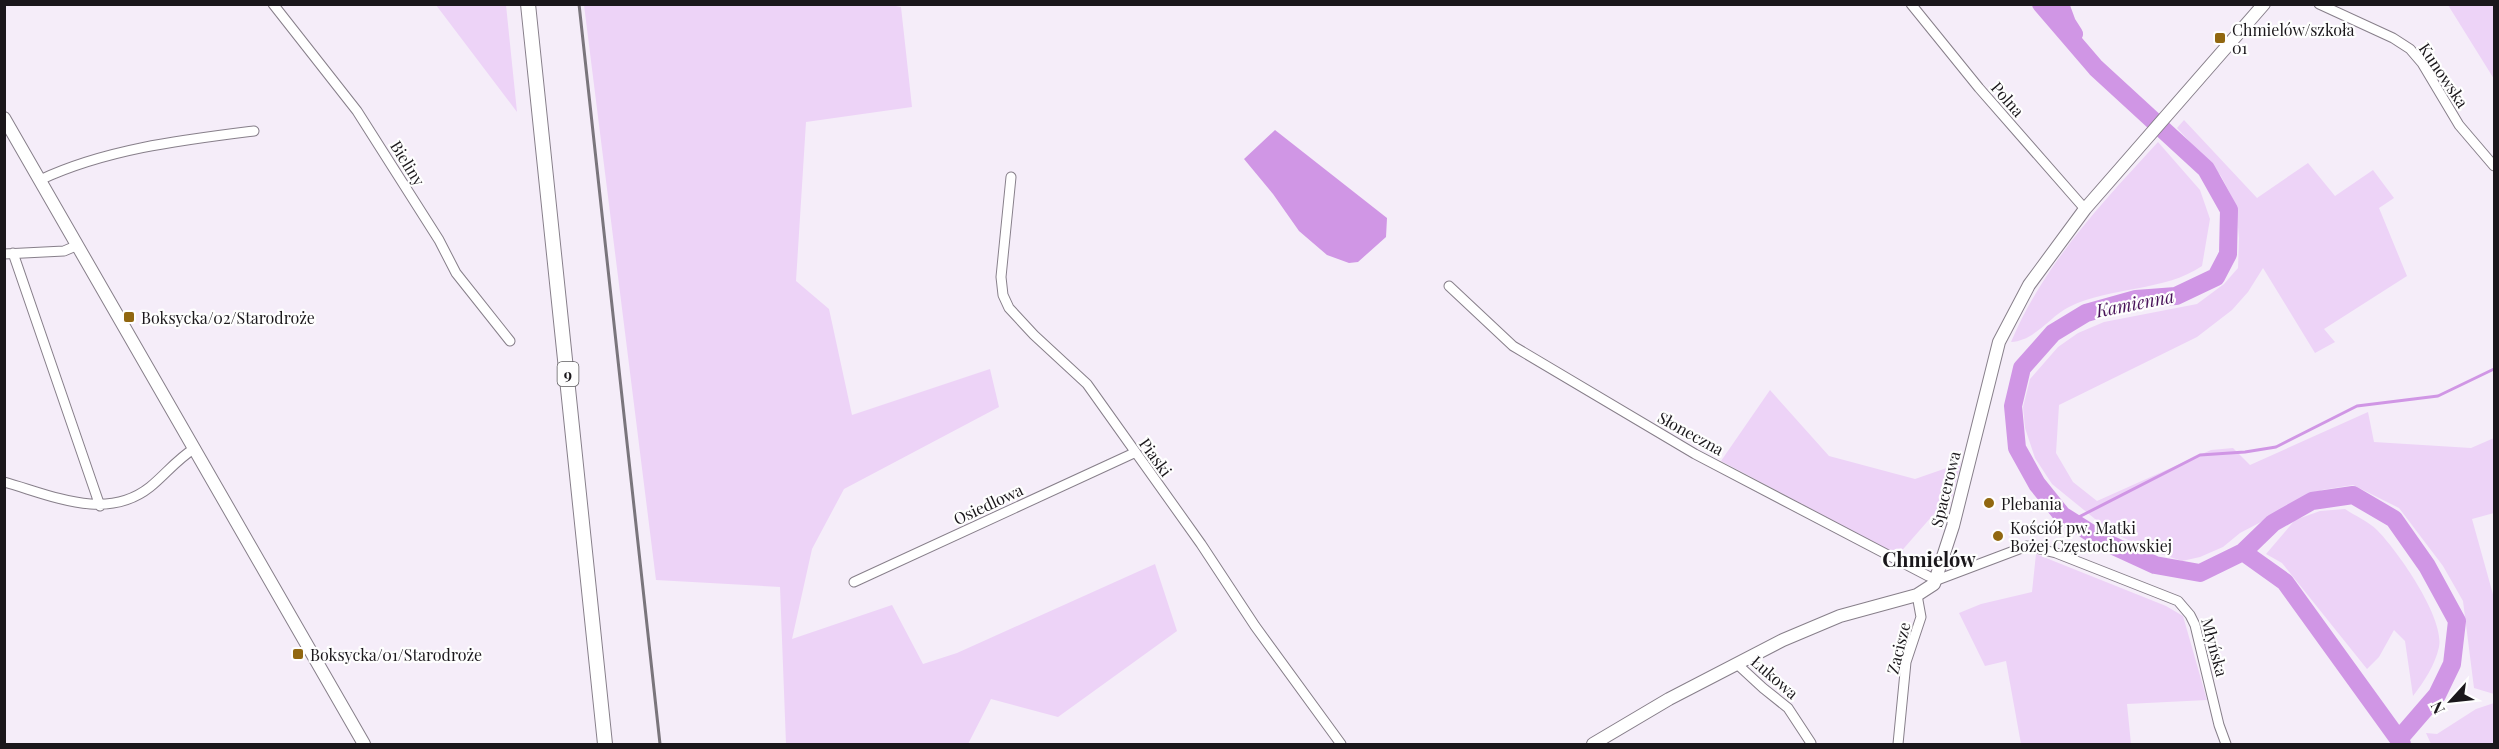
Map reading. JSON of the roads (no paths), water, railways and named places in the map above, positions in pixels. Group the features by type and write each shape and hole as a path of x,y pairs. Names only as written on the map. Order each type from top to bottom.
{"main road":[{"name":"9","path":"528,4 605,744"}],"street":[{"name":"Bieliny","path":"273,4 357,111 439,240 456,273 510,341"},
{"name":"Polna","path":"1911,4 1979,88 2085,209"},
{"name":"Spacerowa","path":"1936,580 1953,526 1999,342 2029,285 2085,209 2264,4"},
{"name":"Kunowska","path":"2323,5 2393,38 2410,49 2422,63 2460,125 2494,166"},
{"path":"4,118 364,744"},
{"path":"40,180 68,167 161,143 254,131"},
{"name":"Piaski","path":"1011,177 1001,277 1004,295 1010,308 1034,335 1087,384 1341,744"},
{"path":"78,245 64,251 9,253 100,506"},
{"name":"Słoneczna","path":"1449,286 1513,346 1695,454 1936,580"},
{"path":"4,482 84,505 100,506 134,498 150,488 168,468 195,448"},
{"name":"Osiedlowa","path":"854,582 1134,453"},
{"name":"Młyńska","path":"1936,580 2027,546 2056,553 2178,601 2186,608 2194,622 2219,725 2226,744"},
{"path":"1593,744 1669,699 1783,640 1840,616 1917,595 1934,584 1936,580"},
{"name":"Zacisze","path":"1898,744 1906,662 1921,617 1917,595"},
{"name":"Łukowa","path":"1737,664 1788,708 1811,743"}],"waterway":[{"name":"Kamienna","path":"2041,4 2096,68 2206,169 2229,210 2228,254 2216,277 2176,296 2136,299 2086,313 2053,333 2022,368 2013,406 2017,448 2037,484 2062,515 2105,542 2155,565 2200,573 2243,552 2285,582 2402,744"},
{"name":"Kamienna","path":"2060,4 2074,34"},
{"path":"2071,521 2200,455 2276,447 2357,406 2438,396 2494,369"},
{"name":"Kamienna","path":"2243,552 2273,523 2312,501 2353,495 2394,519 2427,566 2457,621 2452,664 2437,695 2399,739"}],"railway":[{"path":"579,4 660,744"}],"place":[{"name":"Chmielów/szkoła 01","path":"2220,38"},
{"name":"Boksycka/02/Starodroże","path":"129,317"},
{"name":"Plebania","path":"1989,503"},
{"name":"Kościół pw. Matki Bożej Częstochowskiej","path":"1998,536"},
{"name":"Boksycka/01/Starodroże","path":"298,654"}],"district":[{"name":"Chmielów","path":"1929,558"}]}
